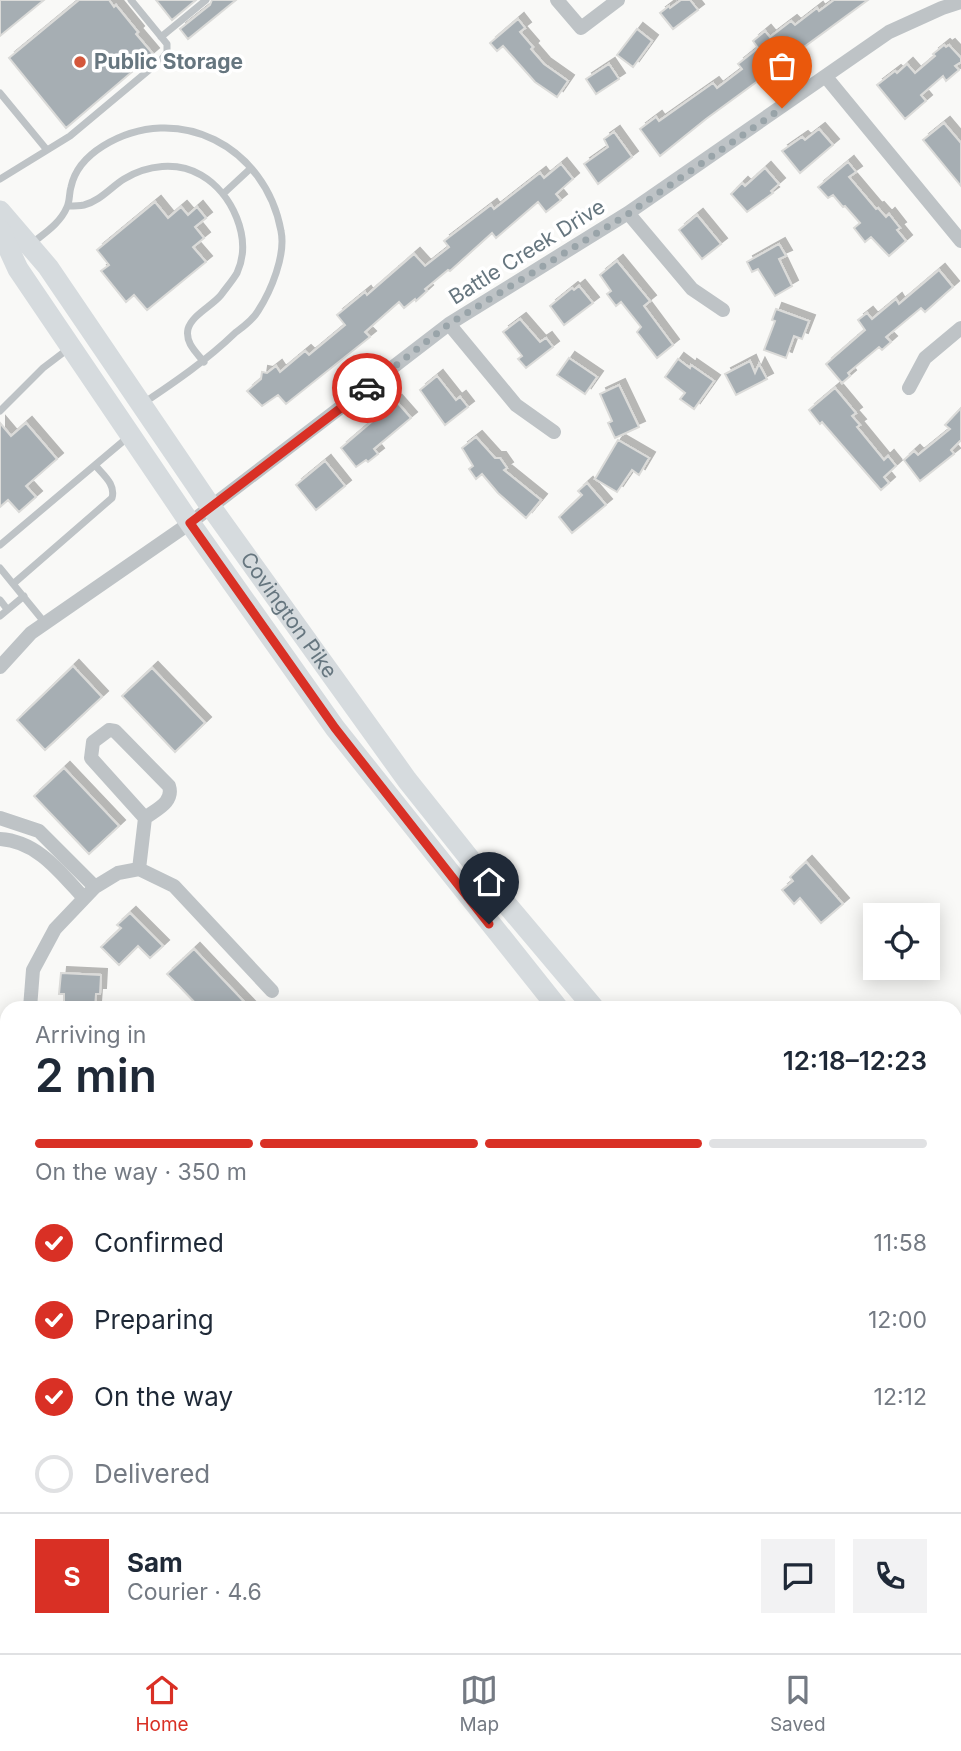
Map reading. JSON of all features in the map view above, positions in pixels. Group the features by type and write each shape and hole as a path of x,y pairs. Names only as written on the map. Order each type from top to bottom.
{"main road":[{"name":"Covington Pike","path":"0,211 48,267 211,507 407,780 588,1001"},
{"name":"Covington Pike","path":"0,230 18,269 190,523 335,728 552,1001"}],"street":[{"path":"557,0 581,28 618,0"},
{"name":"Battle Creek Drive","path":"0,667 31,633 190,523 449,324 628,214 889,32 961,2"},
{"path":"826,78 961,242"},
{"path":"628,214 691,289 723,310"},
{"path":"449,324 516,405 554,432"},
{"path":"909,388 925,358 961,328"},
{"path":"139,869 145,818 169,799 171,793 169,786 115,731 108,730 93,742 91,758 145,818"},
{"path":"0,818 39,831 89,892"},
{"path":"0,839 23,844 46,858 89,892"},
{"path":"31,1001 33,970 55,929 89,892 118,873 139,869 174,886 272,991"}],"lane":[{"path":"0,179 70,136 161,60 167,52 167,44 131,0"},
{"path":"161,37 205,0"},
{"path":"0,93 47,150"},
{"path":"29,245 59,221 68,206 71,183 82,162 104,146 133,132 163,127 195,130 222,143 251,168 270,196 282,232 278,271 257,313 204,362 142,404"},
{"path":"68,206 83,205 98,199 125,179 149,168 177,166 201,175 223,194 235,213 243,243 237,272 219,297 191,322 187,331 188,342 204,362"},
{"path":"223,194 251,168"},
{"path":"0,411 43,368 71,347"},
{"path":"0,545 131,435"},
{"path":"13,583 112,498 112,486 94,465"},
{"path":"0,568 45,623"},
{"path":"0,616 24,596"},
{"path":"0,600 7,609"},
{"path":"421,838 440,822"}],"building":[{"path":"0,0 44,0 0,36"},
{"path":"79,0 109,0 114,7 116,5 153,54 66,128 9,58"},
{"path":"156,0 196,0 172,20"},
{"path":"212,0 236,0 188,39 180,29 210,5"},
{"path":"681,0 690,0 698,10 673,29 660,13"},
{"path":"834,0 868,0 660,156 640,129 656,117 659,121 713,83 717,88 742,69 738,64 758,48 753,41 765,31 770,37 791,21 795,25 817,8 819,11"},
{"path":"518,19 525,28 520,32 533,47 531,49 544,64 568,81 557,97 535,82 503,46 497,51 490,43"},
{"path":"637,29 652,41 633,67 617,55"},
{"path":"944,45 949,45 961,58 961,62 955,66 959,70 946,81 943,76 921,95 926,101 905,119 877,85 907,64 915,73"},
{"path":"609,64 619,79 596,94 586,79"},
{"path":"944,123 961,143 961,186 923,140"},
{"path":"819,129 833,145 800,173 782,151 802,137 805,140"},
{"path":"614,132 632,157 598,184 584,164 608,147 604,139"},
{"path":"848,162 856,172 849,177 876,209 886,217 889,214 906,241 889,256 871,237 865,242 854,228 860,223 833,195 828,198 818,187"},
{"path":"561,164 573,179 556,194 561,200 546,212 538,202 496,238 492,233 450,271 425,289 427,291 416,301 415,299 404,308 399,302 365,332 370,337 286,404 278,395 262,406 247,391 261,379 262,372 267,373 276,366 280,372 305,351 309,355 345,325 337,315 365,292 367,295 414,254 425,266 449,247 444,241 491,205 494,209 540,173 544,178"},
{"path":"765,168 779,184 771,191 773,193 747,212 731,194 742,183 745,186"},
{"path":"155,202 168,218 181,207 188,215 197,207 206,218 195,227 204,238 193,247 206,262 147,310 134,295 126,302 101,271 109,265 97,250"},
{"path":"697,215 721,244 702,259 679,230"},
{"path":"779,244 786,256 779,259 792,286 775,296 758,269 752,272 747,262"},
{"path":"617,261 650,301 644,306 673,345 657,358 637,332 641,327 621,302 616,306 607,294 611,291 600,275"},
{"path":"939,270 953,287 925,312 921,308 886,337 891,342 882,350 879,347 848,373 850,376 842,383 826,364 865,330 858,320 867,313 872,319 896,299 899,304"},
{"path":"579,286 593,303 564,325 550,306 572,288 574,290"},
{"path":"776,309 809,321 802,339 794,336 786,358 764,350 775,321 772,320"},
{"path":"520,319 540,342 546,338 553,347 526,368 518,359 522,356 503,332"},
{"path":"569,358 597,377 585,394 557,375"},
{"path":"678,359 714,381 694,409 680,399 685,393 665,377"},
{"path":"750,361 755,373 759,364 767,379 736,395 725,374"},
{"path":"437,376 456,400 460,397 468,407 445,425 420,390"},
{"path":"619,385 639,427 615,438 608,423 612,421 600,394"},
{"path":"835,388 856,413 852,416 860,425 857,427 884,460 888,456 896,466 884,477 889,483 881,490 809,410"},
{"path":"396,401 411,418 374,449 378,454 356,467 341,448"},
{"path":"961,408 961,440 951,450 954,454 920,481 904,460 914,451 918,455 950,429 945,425"},
{"path":"0,423 11,436 26,423 57,459 26,486 36,497 19,512 8,500 0,507"},
{"path":"476,437 495,458 500,458 507,468 504,470 541,500 526,518 498,493 482,474 476,479 469,469 473,466 462,448"},
{"path":"618,440 649,458 639,475 632,470 617,492 595,479"},
{"path":"325,461 345,486 316,510 296,485"},
{"path":"587,483 606,505 572,533 559,517 582,495 578,491"},
{"path":"73,666 102,697 45,750 17,720"},
{"path":"152,668 205,723 175,752 122,696"},
{"path":"64,768 119,826 89,854 34,796"},
{"path":"806,862 843,904 821,923 800,898 794,904 782,890 793,881 790,877"},
{"path":"130,913 163,946 150,958 138,946 119,965 101,947 121,928 117,925"},
{"path":"194,949 243,1001 193,1001 167,974"},
{"path":"61,973 101,975 100,994 96,994 96,1001 64,1001 64,994 59,994"}],"way so far":[{"path":"367,388 449,324 628,214 782,108"}],"place":[{"name":"Public Storage","path":"80,62"}],"route":[{"path":"367,388 190,523 335,728 489,924"}]}
